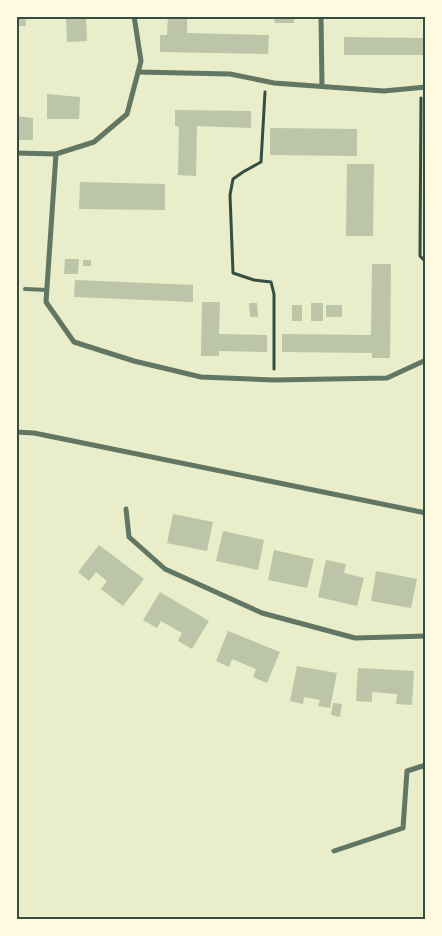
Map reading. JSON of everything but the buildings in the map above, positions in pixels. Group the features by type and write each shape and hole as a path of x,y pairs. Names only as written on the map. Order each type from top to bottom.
{"street":[{"path":"16,153 56,154 94,142 127,114 141,61 134,16"},
{"path":"321,16 322,86"},
{"path":"138,72 230,74 266,81 384,91 424,87"},
{"path":"56,154 46,302 74,342 134,361 200,377 274,380 387,378 426,360"},
{"path":"16,432 34,433 426,513"},
{"path":"126,509 129,537 165,568 262,613 355,638 426,636"},
{"path":"334,851 403,828 407,771 426,765"}],"lane":[{"path":"25,289 47,290"}],"path":[{"path":"266,81 261,162 233,179 230,195 233,273 254,280 271,282 274,294 274,380"},
{"path":"424,87 420,256 426,262"}]}
